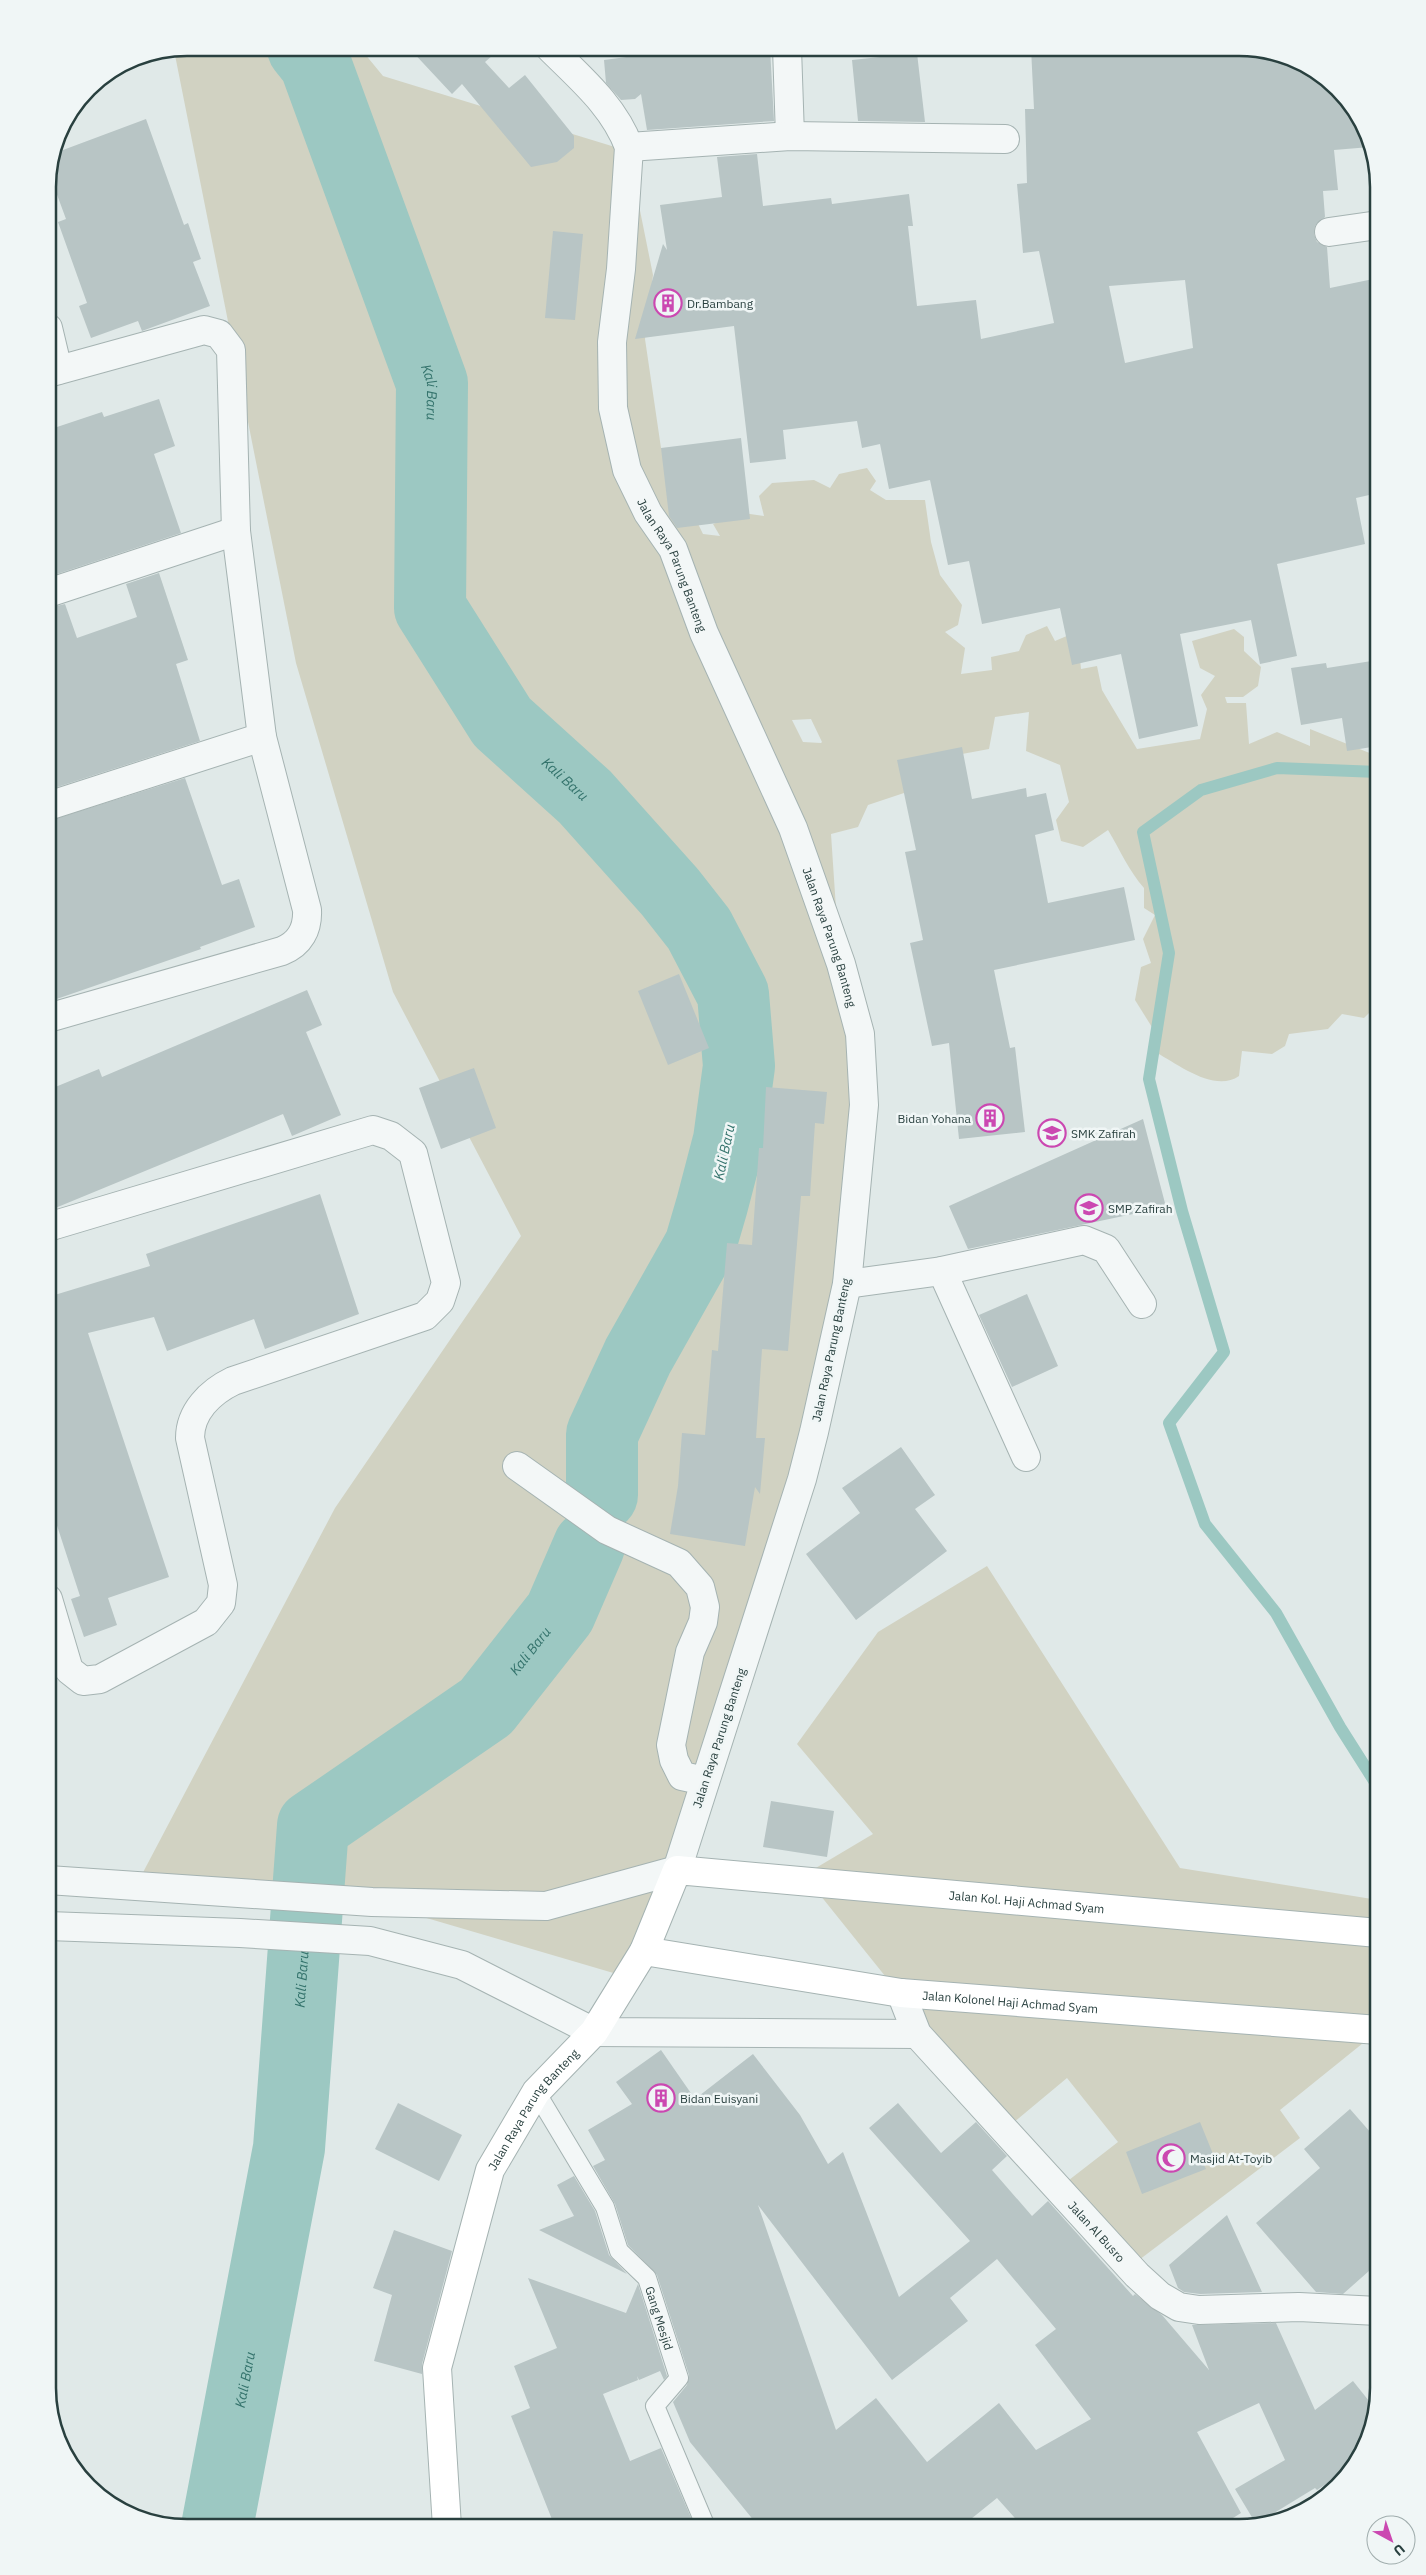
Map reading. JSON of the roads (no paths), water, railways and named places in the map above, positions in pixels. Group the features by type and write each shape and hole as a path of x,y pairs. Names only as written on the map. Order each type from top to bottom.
{"main road":[{"name":"Jalan Kol. Haji Achmad Syam","path":"677,1870 1370,1932"},
{"name":"Jalan Raya Parung Banteng","path":"446,2518 437,2368 490,2170 536,2092 594,2032 644,1951 677,1870"},
{"name":"Jalan Kolonel Haji Achmad Syam","path":"644,1951 901,1993 1370,2029"}],"street":[{"name":"Jalan Raya Parung Banteng","path":"558,56 610,109 622,129 629,147 621,269 612,342 613,408 627,470 648,514 673,549 704,633 792,828 842,964 860,1034 864,1105 847,1284 802,1479 677,1870"},
{"path":"787,57 790,136"},
{"path":"629,147 790,136 1005,139"},
{"path":"1329,232 1370,226"},
{"path":"57,371 197,331 208,330 220,334 228,344 233,358 236,531 262,737 307,910 307,922 296,943 282,951 57,1016"},
{"path":"57,590 236,531"},
{"path":"57,803 262,737"},
{"path":"56,1627 69,1670 83,1681 100,1679 206,1622 221,1603 223,1585 190,1438 192,1421 199,1408 214,1393 232,1381 425,1316 440,1301 446,1283 413,1153 391,1136 373,1130 57,1224"},
{"path":"847,1284 942,1271 1084,1240 1106,1249 1142,1304"},
{"path":"942,1271 1026,1458"},
{"path":"517,1466 608,1530 679,1563 700,1587 705,1607 704,1614 684,1675 671,1746 674,1760 682,1776 705,1781"},
{"path":"56,1881 372,1902 546,1906 677,1870"},
{"path":"56,1926 240,1933 370,1941 462,1965 594,2032 917,2034"},
{"name":"Jalan Al Busro","path":"901,1993 917,2034 1137,2274 1160,2296 1178,2307 1199,2310 1299,2307 1370,2311"}],"lane":[{"name":"Gang Mesjid","path":"536,2092 605,2207 619,2251 647,2278 679,2378 655,2406 702,2518"}],"waterway":[{"name":"Kali Baru","path":"309,56 315,63 432,383 430,608 502,722 585,797 670,892 699,929 733,994 739,1066 729,1140 700,1246 638,1356 602,1434 602,1495"},
{"path":"1370,772 1277,768 1201,790 1143,832 1169,953 1149,1079 1182,1211 1224,1352 1169,1423 1205,1524 1276,1613 1340,1727 1370,1774"},
{"name":"Kali Baru","path":"219,2518 289,2148 313,1826 486,1707 560,1613 589,1546"}],"place":[{"name":"Dr.Bambang","path":"668,303"},
{"name":"Bidan Yohana","path":"990,1118"},
{"name":"SMK Zafirah","path":"1052,1133"},
{"name":"SMP Zafirah","path":"1089,1208"},
{"name":"Bidan Euisyani","path":"661,2098"},
{"name":"Masjid At-Toyib","path":"1171,2158"}]}
